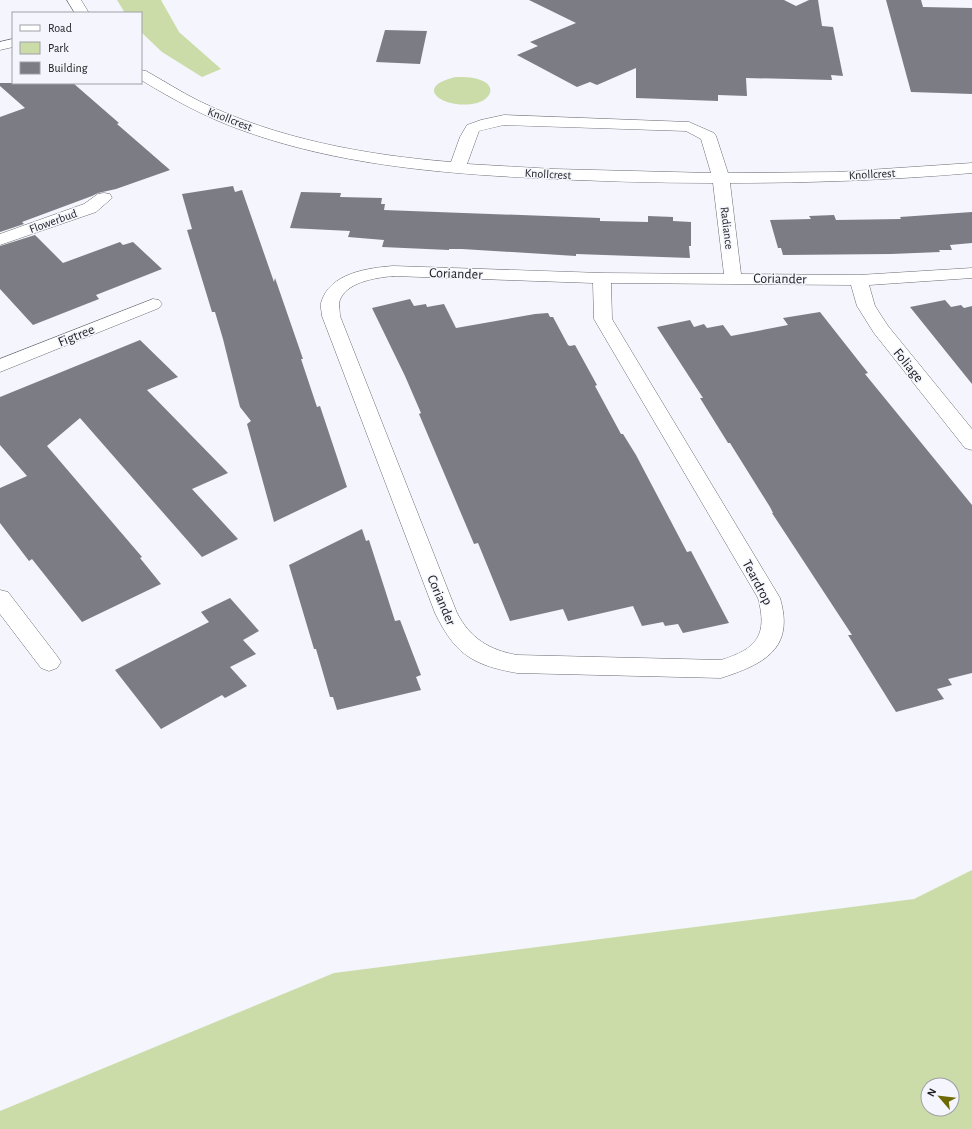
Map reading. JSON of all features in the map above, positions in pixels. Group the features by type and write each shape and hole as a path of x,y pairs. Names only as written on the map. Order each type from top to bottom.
{"street":[{"path":"74,0 81,12"},
{"path":"0,46 12,43"},
{"name":"Knollcrest","path":"142,75 163,88 204,110 280,136 325,148 380,159 457,168 574,175 721,178 828,176 972,168"},
{"name":"Radiance","path":"457,168 468,137 473,128 487,123 504,120 689,127 708,136 721,178 734,278"},
{"name":"Flowerbud","path":"0,240 90,208 104,198"},
{"name":"Coriander","path":"474,650 457,634 446,614 331,316 330,304 335,294 352,280 380,272 602,278 859,280 972,273"},
{"name":"Teardrop","path":"474,650 488,658 517,664 720,669 736,665 751,658 763,648 772,635 774,620 772,607 768,598 604,319 602,314 602,278"},
{"name":"Foliage","path":"859,280 866,306 881,329 972,443"},
{"name":"Figtree","path":"0,366 152,304"},
{"path":"0,598 49,662"}],"green space":[{"path":"117,0 161,0 179,32 221,69 202,77 162,52 142,33 142,12 124,12"},
{"path":"456,77 473,78 483,81 490,87 490,94 488,97 477,103 465,105 454,104 438,97 434,92 436,86 442,81"},
{"path":"972,870 972,1129 0,1129 0,1111 334,973 914,899"}],"building":[{"path":"529,0 784,0 796,6 809,0 818,0 822,26 833,27 843,76 831,75 832,80 746,78 747,96 718,95 718,101 636,98 636,68 597,85 590,82 577,87 517,55 538,46 530,42 576,23"},
{"path":"886,0 921,0 923,7 972,8 972,94 911,92"},
{"path":"385,30 427,31 420,64 376,62"},
{"path":"0,83 74,84 170,170 116,189 98,193 22,222 24,224 0,232 0,117 25,108 0,86"},
{"path":"233,186 235,192 242,190 274,282 275,278 303,359 301,359 317,407 320,406 347,487 274,522 247,424 251,421 240,407 215,312 212,312 187,230 192,229 182,194"},
{"path":"301,192 341,193 340,197 382,198 381,204 385,204 384,210 600,218 600,221 648,222 648,216 673,217 673,221 691,222 691,246 689,246 690,258 576,254 576,256 462,249 449,250 382,247 384,240 348,237 350,231 290,228"},
{"path":"972,212 972,243 950,245 952,250 939,250 940,252 891,254 783,255 781,248 778,248 770,220 811,219 809,216 834,215 836,220 901,219 900,217"},
{"path":"35,235 63,263 120,242 123,245 133,242 162,269 96,295 99,299 33,325 0,289 0,246"},
{"path":"410,299 414,306 426,304 427,307 444,304 456,328 535,314 548,313 550,317 553,317 568,345 575,345 621,434 623,434 636,455 687,552 691,551 729,623 683,633 678,624 665,626 663,622 642,626 633,606 568,621 563,609 510,621 478,543 474,544 419,414 421,413 405,376 372,308"},
{"path":"945,300 951,307 961,305 964,308 972,306 972,384 910,307"},
{"path":"820,312 868,373 865,374 972,505 972,673 948,679 952,685 937,689 944,699 896,712 848,635 852,635 772,513 770,507 730,443 728,443 700,398 703,398 657,327 690,320 694,327 704,324 707,328 723,325 731,336 788,325 783,318"},
{"path":"140,340 178,377 147,390 228,473 192,489 238,539 202,557 80,418 47,446 142,557 140,558 161,584 82,622 32,559 29,561 0,523 0,488 27,476 0,445 0,397"},
{"path":"362,529 366,541 369,540 395,621 400,620 421,675 416,677 421,690 337,710 333,697 330,697 316,649 314,649 289,565"},
{"path":"230,598 259,631 243,640 256,654 230,667 247,686 225,698 222,695 161,729 115,670 209,622 201,612"}]}
